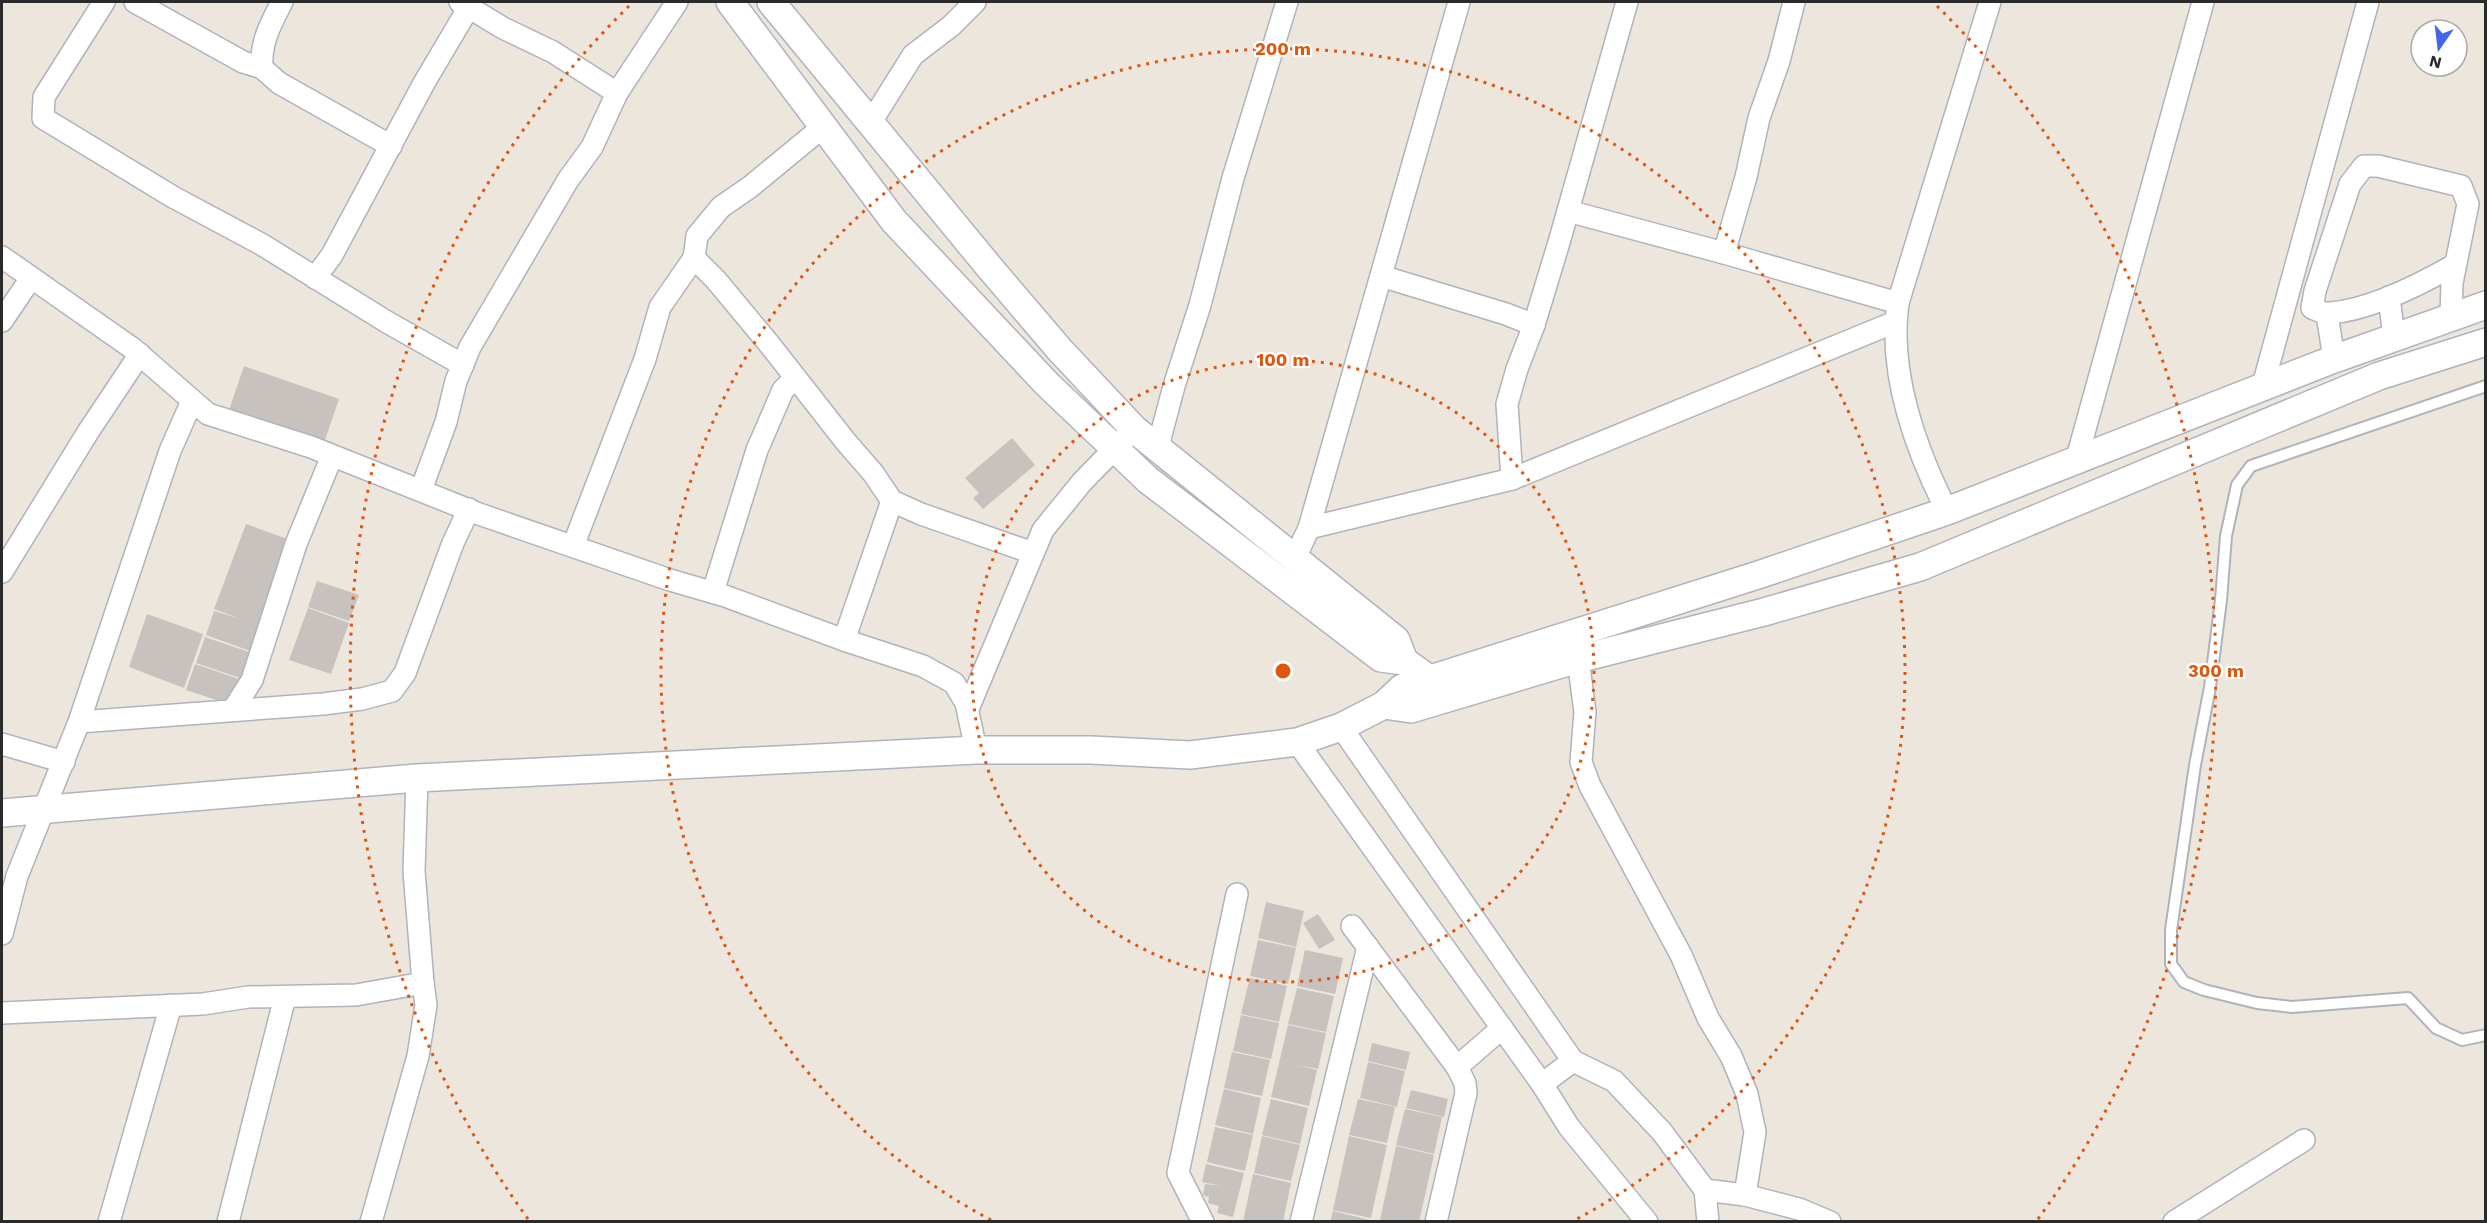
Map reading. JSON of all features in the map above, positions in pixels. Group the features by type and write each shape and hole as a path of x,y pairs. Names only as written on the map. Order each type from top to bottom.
{"street":[{"path":"104,2 44,97 43,118 172,197 261,243 315,278 463,365"},
{"path":"135,2 243,62 262,68 279,83 392,146"},
{"path":"262,68 261,54 268,29 282,2"},
{"path":"421,489 463,365 490,313 568,180 592,147 618,93 678,2"},
{"path":"730,2 894,221 1047,384 1148,480 1381,658 1404,661 1441,688 1578,659 1764,612 1920,567 2379,375 2486,342"},
{"path":"771,2 1044,331 1134,429 1157,450 1396,640 1404,661"},
{"path":"871,122 913,55 951,26 975,2"},
{"path":"1157,450 1174,386 1200,305 1233,178 1287,2"},
{"path":"1294,560 1309,528 1459,2"},
{"path":"1512,479 1507,405 1568,211 1627,2"},
{"path":"1724,253 1746,177 1759,118 1779,61 1794,2"},
{"path":"1947,511 1929,476 1909,417 1903,391 1897,313 1990,2"},
{"path":"2078,458 2203,2"},
{"path":"2262,389 2368,2"},
{"path":"315,278 332,255 392,146 464,4 503,28 553,52 618,93"},
{"path":"573,546 645,359 660,307 694,258 697,236 721,207 750,188 824,126"},
{"path":"2451,317 2452,283 2456,264 2468,204 2461,186 2378,166 2364,166 2350,184 2314,291 2312,308 2327,314 2389,297 2426,281 2456,264"},
{"path":"1568,211 1724,253 1897,313"},
{"path":"2,257 140,354 208,414 332,456 573,546 713,592 923,666 954,683 968,709 976,750"},
{"path":"694,258 716,280 873,473 892,501 921,514 1033,553"},
{"path":"1381,276 1506,314 1534,325"},
{"path":"2,321 31,278"},
{"path":"2389,297 2394,337"},
{"path":"2,813 417,778 976,750 1091,750 1190,755 1297,742 1341,727 1384,705 1411,709 1441,688 1758,575 1947,511 2334,359 2486,305"},
{"path":"1309,528 1512,479 1897,313"},
{"path":"2327,314 2334,359"},
{"path":"2,572 88,432 140,354"},
{"path":"713,592 758,450 783,390 795,378"},
{"path":"2,933 17,876 79,722 170,451 192,401"},
{"path":"968,709 1043,530 1082,482 1134,429"},
{"path":"233,711 252,680 296,544 332,456"},
{"path":"844,640 892,501"},
{"path":"79,722 352,700 392,691 405,673 453,543 469,509"},
{"path":"1578,659 1585,712 1581,762 1590,786 1671,935 1708,1018 1731,1056 1747,1094 1755,1132 1744,1195"},
{"path":"1341,727 1573,1061 1614,1081 1662,1132 1705,1190 1708,1221"},
{"path":"1297,742 1542,1084 1569,1127 1647,1221"},
{"path":"2,744 64,762"},
{"path":"371,1221 418,1056 426,1005 418,944 419,907 414,871 417,778"},
{"path":"1203,1221 1178,1173 1237,894"},
{"path":"1352,926 1457,1067 1465,1083 1466,1093 1436,1221"},
{"path":"1300,1221 1368,947"},
{"path":"2,1013 203,1004 248,997 356,995 423,983"},
{"path":"228,1221 285,997"},
{"path":"109,1221 171,1005"},
{"path":"1457,1067 1502,1028"},
{"path":"1542,1084 1573,1061"},
{"path":"2174,1221 2304,1140"},
{"path":"1705,1190 1744,1195 1800,1209 1830,1221"}],"lane":[{"path":"2486,386 2251,466 2237,485 2226,536 2211,687 2195,765 2171,930 2171,964 2184,982 2204,990 2257,1003 2292,1007 2408,998 2436,1028 2462,1040 2486,1035"}],"building":[{"path":"244,366 339,399 323,446 228,413"},
{"path":"1012,438 1035,465 983,509 973,498 979,493 965,478"},
{"path":"246,524 293,541 253,652 206,635 214,611 241,619 214,609"},
{"path":"317,581 359,595 349,621 308,607"},
{"path":"308,608 349,623 331,674 289,660"},
{"path":"147,614 203,634 184,688 129,667"},
{"path":"205,637 255,654 246,680 196,663"},
{"path":"195,664 245,681 235,706 186,690"},
{"path":"1266,902 1304,911 1296,947 1258,938"},
{"path":"1318,914 1335,940 1319,949 1303,923"},
{"path":"1258,940 1296,948 1288,984 1250,976"},
{"path":"1305,950 1343,958 1335,994 1297,986"},
{"path":"1250,978 1287,986 1279,1022 1241,1014"},
{"path":"1297,988 1334,996 1326,1032 1288,1024"},
{"path":"1241,1015 1279,1023 1271,1059 1233,1051"},
{"path":"1288,1025 1326,1033 1318,1069 1297,1065 1317,1070 1309,1106 1271,1097"},
{"path":"1372,1043 1410,1052 1406,1070 1368,1061"},
{"path":"1232,1052 1270,1060 1262,1096 1224,1088"},
{"path":"1368,1062 1405,1071 1397,1107 1360,1098"},
{"path":"1224,1089 1261,1098 1253,1134 1215,1125"},
{"path":"1411,1090 1448,1099 1444,1117 1406,1108"},
{"path":"1271,1099 1308,1108 1300,1144 1262,1135"},
{"path":"1358,1099 1395,1107 1387,1143 1349,1135"},
{"path":"1405,1109 1442,1117 1434,1154 1396,1145"},
{"path":"1215,1127 1253,1135 1245,1171 1207,1162"},
{"path":"1262,1136 1300,1145 1291,1181 1254,1173"},
{"path":"1349,1136 1387,1145 1371,1218 1333,1210"},
{"path":"1396,1146 1434,1155 1419,1222 1380,1220"},
{"path":"1206,1164 1244,1173 1233,1217 1217,1213 1219,1206 1208,1203 1209,1197 1203,1195 1205,1184 1221,1186 1202,1182"},
{"path":"1253,1174 1291,1183 1283,1222 1243,1222"},
{"path":"1333,1211 1370,1220 1370,1222 1330,1222"}]}
